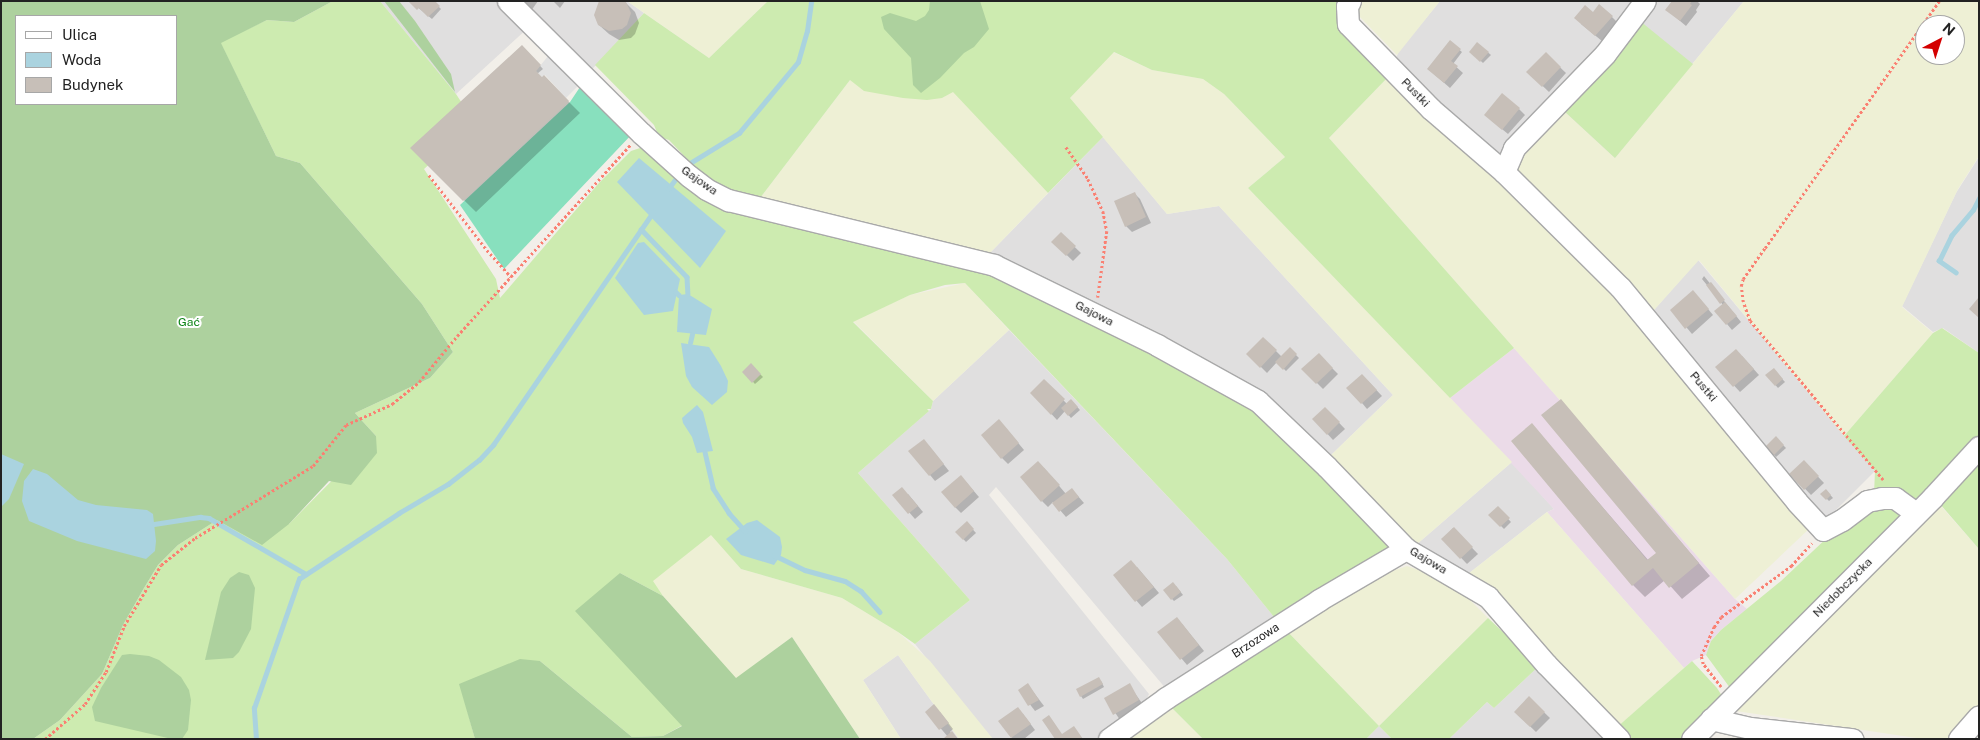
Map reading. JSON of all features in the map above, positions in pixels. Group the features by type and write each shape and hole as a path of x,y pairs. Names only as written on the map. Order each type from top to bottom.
{"street":[{"name":"Gajowa","path":"508,1 642,133 706,189 728,200 994,265 1101,317 1258,401 1327,467 1406,549 1488,597 1546,664 1619,739"},
{"name":"Pustki","path":"1350,1 1347,6 1348,24 1431,110 1504,172 1620,287 1797,502 1823,530"},
{"path":"1504,172 1514,148 1605,54 1645,1"},
{"name":"Niedobczycka","path":"1702,728 1979,447"},
{"path":"1823,530 1842,520 1867,502 1882,498 1895,498 1916,513"},
{"name":"Brzozowa","path":"1109,739 1166,698 1279,626 1406,549"},
{"path":"1959,739 1979,716"},
{"path":"1702,728 1750,728 1852,739"}],"path":[{"path":"1895,498 1890,488 1750,321 1743,302 1741,286 1748,271 1939,1"},
{"path":"45,739 85,704 106,672 124,626 161,565 195,538 313,466 346,425 392,404 419,382 457,336 642,133"},
{"path":"1066,147 1088,179 1103,211 1107,231 1097,304 1101,317"},
{"path":"429,175 487,250 511,277"},
{"path":"1730,700 1703,664 1701,656 1708,636 1721,617 1791,566 1823,530"}],"shaded area":[{"path":"380,1 627,1 644,13 585,77 529,27 456,94"},
{"path":"1440,1 1744,1 1615,158 1516,166 1491,152 1393,65 1399,51"},
{"path":"552,51 583,81 566,98 545,75 542,77 536,71"},
{"path":"1103,137 1167,214 1219,206 1393,395 1327,459 988,255"},
{"path":"1979,157 1979,353 1943,328 1933,332 1902,306 1956,193"},
{"path":"1698,260 1875,471 1827,519 1646,319"},
{"path":"1009,330 1227,559 1274,617 1167,690 996,487 989,495 1149,694 1142,709 1103,739 992,739 915,644 970,600 858,473 931,409 933,401"},
{"path":"1514,348 1735,599 1747,609 1721,630 1711,641 1706,655 1692,661 1684,668 1547,512 1554,509 1450,398"},
{"path":"1512,462 1554,509 1547,512 1468,574 1416,545"},
{"path":"898,655 959,739 901,739 863,680"},
{"path":"1539,666 1613,739 1449,739 1487,702 1494,708"},
{"path":"1379,726 1392,739 1366,739"}],"green space":[{"name":"Gać","path":"1,1 333,1 294,22 267,20 221,43 276,156 300,163 422,304 453,352 430,378 355,413 376,436 377,453 351,485 329,481 289,524 262,545 217,520 178,545 158,565 144,588 123,625 102,674 60,720 33,739 1,739"},
{"path":"333,1 380,1 456,94 475,123 424,169 496,279 500,298 599,183 631,151 646,146 686,180 994,272 1023,292 1228,390 1276,426 1392,547 1274,617 1227,559 965,283 945,285 910,295 853,322 933,401 931,409 927,409 929,411 858,473 970,600 915,644 842,598 741,569 711,535 653,581 663,596 620,573 675,716 683,725 663,736 632,737 540,661 460,684 475,739 33,739 60,720 102,674 123,625 144,588 158,565 178,545 217,520 289,524 376,436 355,413 430,378 453,352 422,304 300,163 276,156 220,42 267,20 294,22"},
{"path":"384,1 399,1 415,21 451,74 455,92"},
{"path":"627,1 768,1 709,58"},
{"path":"768,1 1338,1 1391,74 1329,138 1514,348 1450,398 1248,188 1285,157 1224,94 1203,79 1152,70 1114,52 1070,98 1103,137 1048,193 953,92 942,98 927,100 903,98 864,91 850,80 760,198 724,194 687,165 688,160 669,140 659,137 654,125 595,65 644,13 709,58"},
{"path":"930,1 980,1 989,29 974,47 964,53 940,78 921,93 913,85 911,58 884,29 881,17 890,13 916,21 925,16 929,10"},
{"path":"1362,1 1440,1 1397,55 1355,12"},
{"path":"1744,1 1979,1 1979,156 1958,189 1902,307 1933,333 1844,436 1699,260 1646,319 1515,166 1563,110 1615,158"},
{"path":"1640,21 1693,64 1615,158 1563,110"},
{"path":"1113,52 1152,70 1203,79 1224,94 1285,157 1248,188 1512,462 1416,545 1327,459 1393,395 1219,206 1167,214 1070,98"},
{"path":"1391,74 1598,275 1810,528 1735,599 1329,138"},
{"path":"850,80 942,98 953,91 1048,193 988,255 824,214 796,205 760,198"},
{"path":"584,81 633,133 504,269 460,205 570,102"},
{"path":"965,283 1009,330 933,401 853,321 910,295"},
{"path":"1942,328 1979,353 1979,436 1949,473 1917,506 1874,494 1875,471 1844,436 1933,333"},
{"path":"1979,459 1979,549 1940,504"},
{"path":"1939,504 1979,549 1979,716 1959,739 1923,739 1736,711"},
{"path":"1888,505 1905,514 1733,692 1706,655 1711,641 1721,630 1781,581 1829,536 1870,509"},
{"path":"1547,512 1684,668 1620,725 1492,591 1468,574"},
{"path":"711,534 741,569 842,598 898,632 930,661 993,739 959,739 898,655 863,680 901,739 860,739 792,637 736,679 652,581"},
{"path":"1407,566 1422,571 1469,599 1488,618 1379,726 1284,628 1378,576"},
{"path":"239,572 249,575 255,588 251,629 239,652 233,658 205,660 221,592 230,578"},
{"path":"620,573 663,596 736,678 792,637 860,739 475,739 459,684 520,659 540,661 632,737 663,736 682,726 575,611"},
{"path":"1488,618 1539,666 1494,708 1487,702 1449,739 1392,739 1379,726"},
{"path":"1284,628 1379,726 1366,739 1203,739 1170,706"},
{"path":"122,655 149,656 159,660 181,677 189,690 191,700 188,730 182,739 172,739 95,721 92,707 101,688"},
{"path":"1692,661 1722,696 1682,739 1624,739 1615,729"},
{"path":"1170,706 1203,739 1126,739"}],"water":[{"path":"639,158 726,231 700,268 617,182"},
{"path":"644,242 680,279 673,311 644,315 615,278 638,243"},
{"path":"688,294 712,309 706,335 677,332 679,295"},
{"path":"681,343 709,347 721,366 728,381 727,392 712,405 692,387 686,376"},
{"path":"697,405 703,412 713,451 697,453 692,437 683,423 682,418"},
{"path":"1,454 24,464 9,499 2,506"},
{"path":"33,469 47,474 78,500 96,505 147,510 153,514 156,541 155,551 146,559 77,541 29,521 22,501 24,481"},
{"path":"757,520 780,537 781,555 774,565 741,555 726,539 747,523"}],"building":[{"path":"408,1 435,1 440,6 428,17"},
{"path":"599,1 626,2 631,13 627,25 622,29 609,31 598,25 594,15"},
{"path":"1672,1 1692,1 1690,4 1692,5 1680,21 1665,10"},
{"path":"1599,4 1613,16 1595,36 1574,18 1585,5 1593,12"},
{"path":"1450,40 1461,49 1451,61 1458,66 1444,83 1427,69"},
{"path":"1477,42 1489,52 1480,62 1469,52"},
{"path":"522,45 541,65 536,71 542,77 544,75 569,101 463,201 410,148"},
{"path":"1546,52 1561,67 1542,87 1526,72"},
{"path":"1502,93 1520,108 1502,130 1484,115"},
{"path":"1135,192 1146,217 1125,227 1114,201"},
{"path":"1061,232 1076,246 1066,256 1051,242"},
{"path":"1711,282 1725,300 1720,304 1706,285"},
{"path":"1693,290 1709,309 1685,329 1670,310"},
{"path":"1979,297 1979,318 1969,309"},
{"path":"1725,302 1737,316 1726,325 1714,311"},
{"path":"1263,337 1277,350 1260,368 1246,354"},
{"path":"1290,347 1297,354 1283,370 1275,362"},
{"path":"1736,349 1754,369 1733,387 1715,367"},
{"path":"1319,353 1333,368 1316,384 1301,369"},
{"path":"751,363 761,374 752,383 742,372"},
{"path":"1774,368 1783,379 1775,386 1765,375"},
{"path":"1362,374 1377,390 1361,404 1346,388"},
{"path":"1044,379 1065,399 1051,415 1030,393"},
{"path":"1071,399 1078,407 1068,416 1061,408"},
{"path":"1561,399 1699,563 1669,588 1653,568 1632,586 1511,441 1532,423 1647,560 1656,553 1541,415"},
{"path":"1325,407 1340,422 1327,435 1312,419"},
{"path":"999,419 1019,443 1001,459 981,435"},
{"path":"1776,436 1784,445 1773,456 1765,447"},
{"path":"924,439 944,464 929,476 908,451"},
{"path":"1804,460 1819,476 1804,490 1789,474"},
{"path":"1038,461 1060,485 1041,502 1020,477"},
{"path":"961,475 974,491 955,508 941,492"},
{"path":"902,487 918,506 908,514 892,495"},
{"path":"1072,488 1079,497 1059,512 1052,503"},
{"path":"1826,489 1831,495 1826,500 1820,494"},
{"path":"1498,506 1510,518 1500,527 1488,515"},
{"path":"967,521 974,529 963,540 955,532"},
{"path":"1454,527 1473,547 1460,559 1441,539"},
{"path":"1131,560 1154,587 1135,602 1113,575"},
{"path":"1173,582 1181,592 1171,600 1163,590"},
{"path":"1177,617 1199,645 1180,660 1157,632"},
{"path":"1099,677 1103,684 1080,697 1076,689"},
{"path":"1028,683 1039,700 1028,706 1018,690"},
{"path":"1130,683 1139,700 1113,715 1104,698"},
{"path":"1529,696 1545,712 1530,727 1514,712"},
{"path":"934,704 949,723 939,730 925,712"},
{"path":"1018,707 1031,724 1011,738 998,721"},
{"path":"1049,715 1062,734 1074,726 1083,739 1055,739 1042,720"},
{"path":"952,731 958,739 943,739"}],"waterway":[{"path":"687,165 739,133 798,62 807,31 811,1"},
{"path":"668,189 677,177"},
{"path":"1956,273 1939,261 1951,236 1973,210 1979,198"},
{"path":"256,739 254,708 299,579 399,513 448,484 479,460 493,445 653,212"},
{"path":"641,229 687,277 688,294"},
{"path":"676,292 679,295"},
{"path":"690,343 692,334"},
{"path":"705,452 713,488 729,513 746,532"},
{"path":"154,524 200,517 209,518 306,574"},
{"path":"774,555 805,570 845,581 861,591 880,612"}]}
